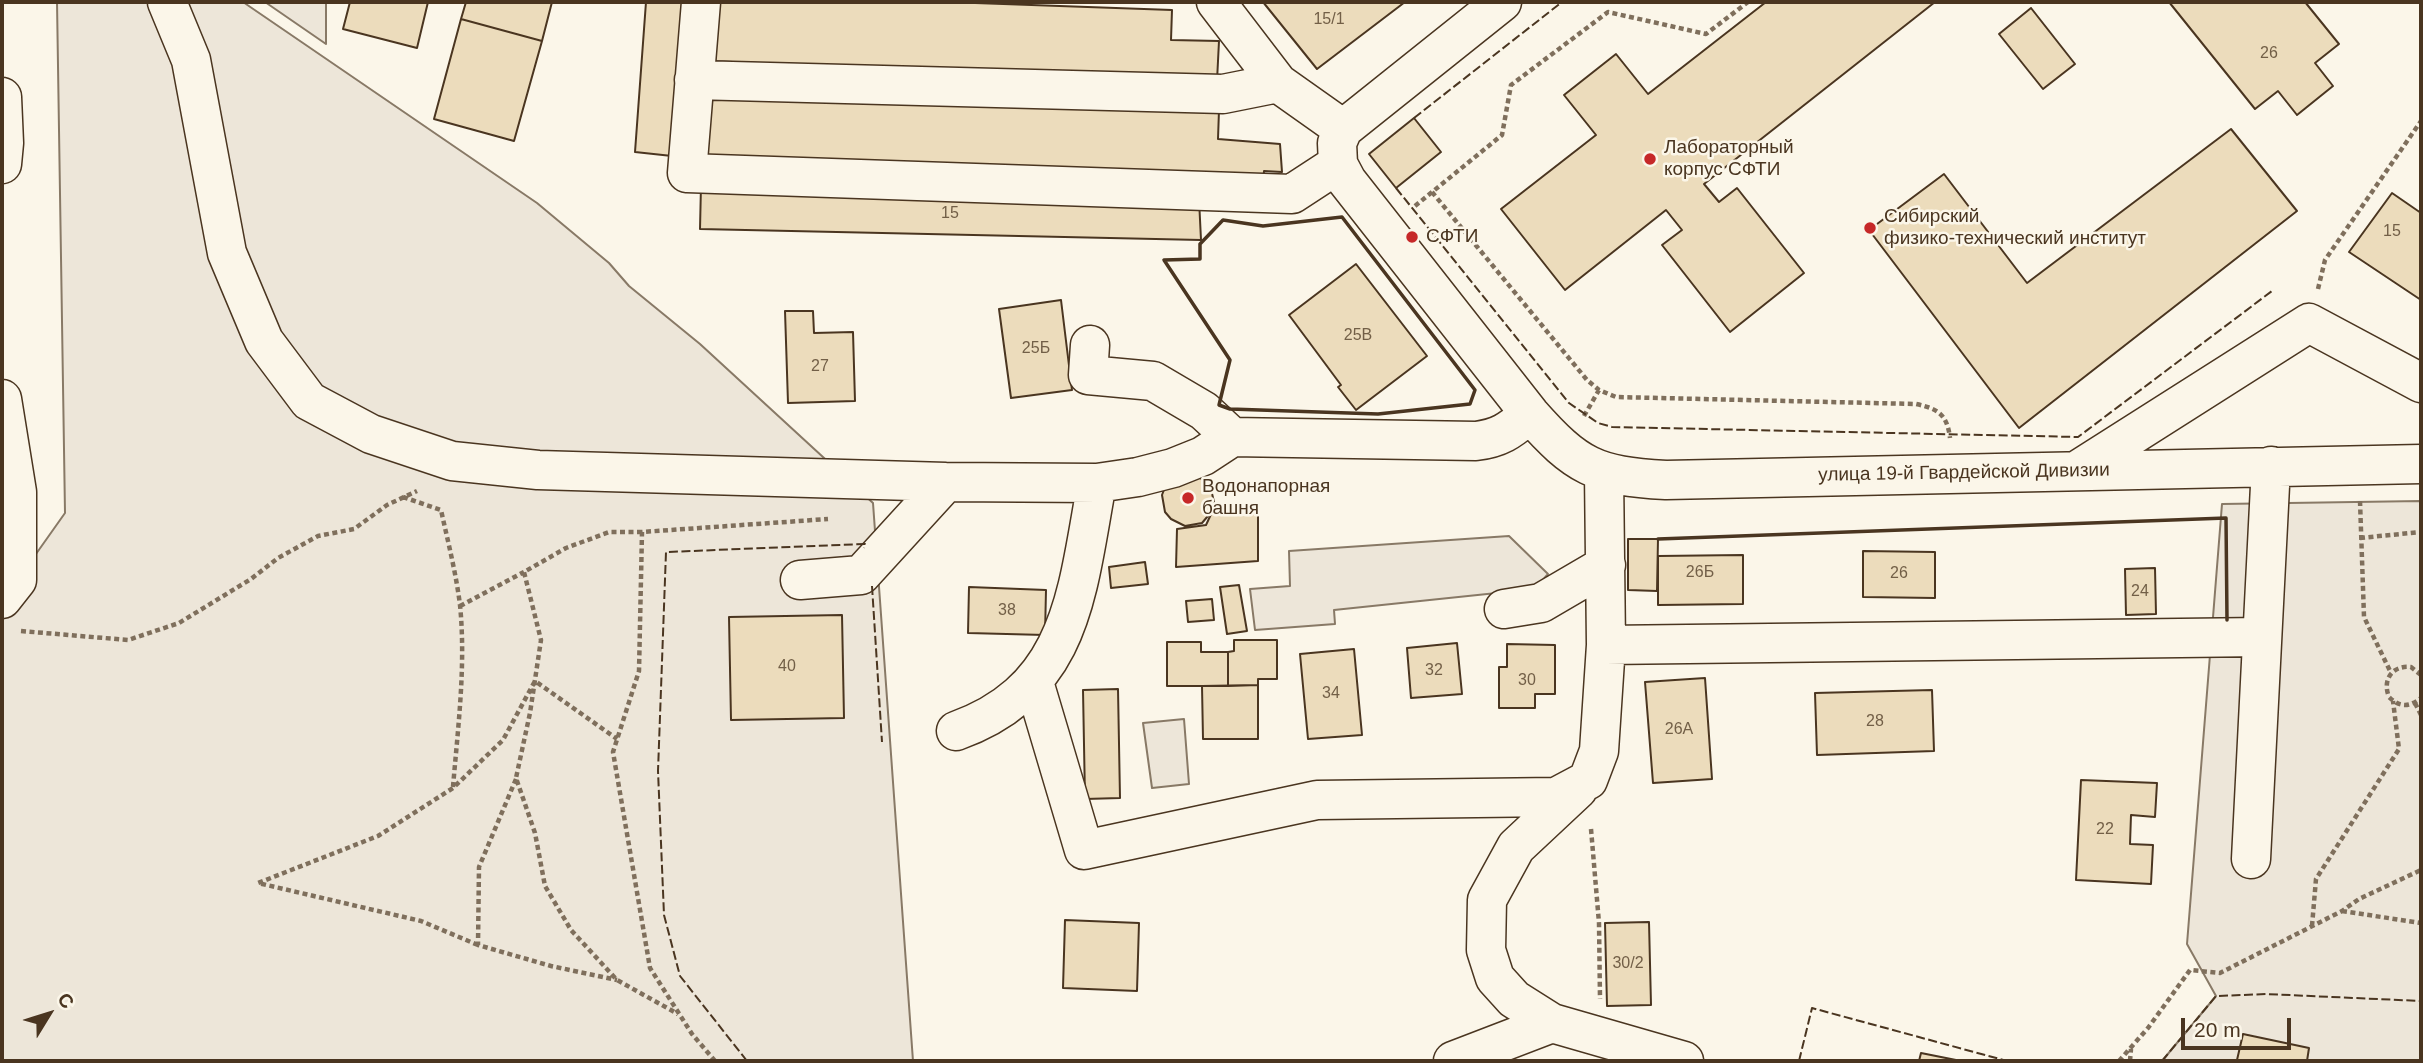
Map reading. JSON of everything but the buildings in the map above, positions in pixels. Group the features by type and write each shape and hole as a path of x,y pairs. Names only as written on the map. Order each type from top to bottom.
{"street":[{"path":"167,2 191,60 227,253 264,341 309,401 371,434 452,461 538,470 946,482 1097,483 1173,468 1203,456 1232,437 1476,442 1494,439 1530,414"},
{"path":"701,2 687,173 1292,194 1340,146 1503,2"},
{"path":"1216,2 1278,83 1340,146"},
{"path":"695,80 1223,94 1278,83"},
{"path":"2,97 2,164"},
{"name":"улица 19-й Гвардейской Дивизии","path":"1340,146 1347,181 1530,414 1554,442 1578,462 1604,473 1634,479 1666,481 2421,464"},
{"path":"2076,471 2309,323 2421,383"},
{"path":"1090,345 1088,374 1153,381 1204,411 1232,437"},
{"path":"2,399 17,492 17,580 8,615"},
{"path":"2251,859 2271,466"},
{"path":"1604,473 1606,645 1599,751 1588,780 1516,847 1487,900 1486,950 1495,978 1514,999 1552,1023 1684,1061"},
{"path":"800,580 861,575 946,482"},
{"path":"956,731 979,723 1034,682 1056,648 1073,605 1097,483"},
{"path":"1504,609 1541,603 1606,565"},
{"path":"1606,645 2262,636"},
{"path":"1034,682 1084,850 1317,800 1556,797 1588,780"},
{"path":"1454,1061 1552,1023"}],"path":[{"path":"1384,230 1502,135 1511,85 1608,12 1706,34 1748,2"},
{"path":"2309,323 2325,260 2421,121"},
{"path":"1432,192 1598,390 1616,397 1916,404 1937,409 1944,417 1950,435 1949,474"},
{"path":"8,615 128,640 179,623 251,579 278,558 318,536 354,529 387,505 424,487 452,461"},
{"path":"2360,466 2364,617 2391,673"},
{"path":"403,497 441,510 460,606 462,690 453,788"},
{"path":"460,606 566,548 609,532 837,519"},
{"path":"642,532 639,671 613,752 650,968 679,1014 715,1061"},
{"path":"2361,538 2421,532"},
{"path":"478,945 479,867 516,778 541,640 524,572"},
{"path":"2312,926 2316,879 2399,749 2393,701 2386,691 2388,678 2391,673 2404,667 2417,670 2421,675"},
{"path":"535,681 617,739"},
{"path":"535,681 503,740 453,788 378,836 258,883 421,921 478,945 551,966 617,980 679,1014"},
{"path":"2393,701 2406,706 2421,698"},
{"path":"2415,703 2421,715"},
{"path":"516,778 535,833 545,886 571,930 617,980"},
{"path":"1588,780 1599,923 1600,1036"},
{"path":"2119,1061 2190,970 2220,973 2342,911 2359,899 2421,870"},
{"path":"2342,911 2421,923"},
{"path":"2130,1061 2131,1048"}],"shaded area":[{"path":"57,2 243,2 537,203 609,263 629,286 700,344 873,503 913,1061 2,1061 2,602 65,513"},
{"path":"265,2 326,2 326,44"},
{"path":"2421,501 2421,1061 2162,1061 2216,996 2187,944 2222,504"},
{"path":"1509,536 1548,574 1535,589 1334,610 1335,624 1255,630 1250,589 1290,586 1289,551"},
{"path":"1184,719 1189,784 1152,788 1143,723"}],"fence":[{"path":"1414,118 1562,2"},
{"path":"1396,188 1569,403 1598,423 1612,427 2078,437 2272,291"},
{"path":"747,1061 680,976 664,915 658,771 666,552 865,544 864,548"},
{"path":"872,586 882,742"},
{"path":"2162,1061 2216,996 2266,994 2421,1001"},
{"path":"1799,1061 1812,1008 2007,1061"}],"wall":[{"path":"1342,217 1475,390 1470,404 1378,414 1230,409 1219,405 1230,360 1164,260 1200,259 1200,244 1223,220 1263,226 1342,217"},
{"path":"1658,539 2226,518 2227,620"}],"place":[{"name":"Лабораторный корпус СФТИ","path":"1650,159"},
{"name":"Сибирский физико-технический институт","path":"1870,228"},
{"name":"СФТИ","path":"1412,237"},
{"name":"Водонапорная башня","path":"1188,498"}]}
